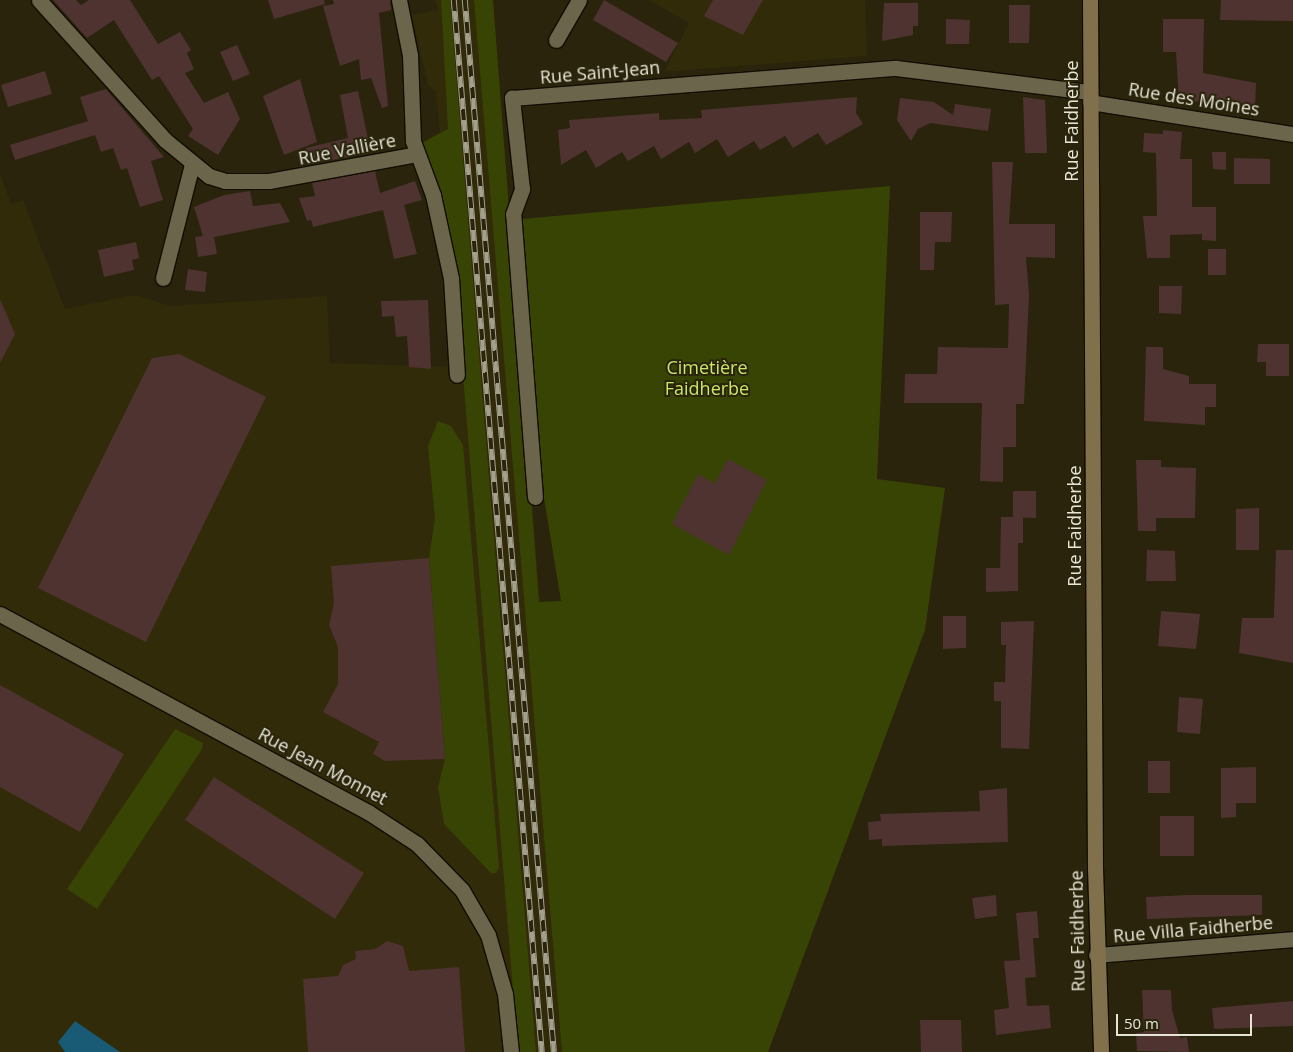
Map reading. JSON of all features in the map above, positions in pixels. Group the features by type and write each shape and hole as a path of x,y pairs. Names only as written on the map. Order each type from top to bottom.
{"main road":[{"name":"Rue Faidherbe","path":"1090,0 1096,955 1101,1052"}],"street":[{"name":"Rue Vallière","path":"38,0 165,140 192,164 216,178 256,182 417,154 412,132 410,55 399,0"},
{"path":"556,40 579,0"},
{"name":"Rue Saint-Jean","path":"536,497 513,214 522,189 512,98 896,68 1090,97"},
{"name":"Rue des Moines","path":"1090,97 1293,134"},
{"path":"417,154 434,195 450,272 457,375"},
{"path":"163,278 192,164"},
{"name":"Rue Jean Monnet","path":"0,614 368,812 417,844 462,890 488,935 505,994 511,1052"},
{"name":"Rue Villa Faidherbe","path":"1096,955 1293,939"}],"shaded area":[{"path":"435,0 493,0 575,1052 0,1052 0,173 11,204 23,200 65,309 134,295 171,306 327,296 330,363 462,367 447,231 422,143 440,132 436,92 428,85 412,15 438,10"},
{"path":"649,0 865,0 867,56 664,72 689,23"}],"green space":[{"path":"441,0 450,0 536,1052 518,1052 457,301 447,231 422,143 448,129"},
{"name":"Cimetière Faidherbe","path":"474,0 493,0 539,602 561,601 544,498 522,219 890,186 877,479 945,488 925,630 768,1052 562,1052"},
{"path":"438,421 451,426 463,445 499,867 496,873 491,873 444,824 438,787 445,759 429,558 435,518 428,446"},
{"path":"175,729 203,743 202,749 97,909 67,889"}],"water":[{"path":"75,1021 120,1052 65,1052 58,1042"}],"building":[{"path":"53,0 76,0 81,5 89,0 130,0 158,44 180,32 191,50 187,53 194,69 185,73 204,103 228,92 240,119 218,155 188,136 193,129 159,76 152,80 114,20 87,38"},
{"path":"268,0 324,0 325,4 274,19"},
{"path":"333,0 390,0 391,10 379,13 388,106 382,108 371,78 361,80 359,59 340,66 323,6 334,4"},
{"path":"604,0 678,43 666,62 593,20"},
{"path":"713,0 763,0 743,35 704,16"},
{"path":"1221,0 1293,0 1293,21 1220,20"},
{"path":"884,3 918,3 918,26 913,26 913,35 882,41"},
{"path":"1009,5 1030,5 1029,43 1009,43"},
{"path":"946,19 970,20 969,44 946,44"},
{"path":"1163,19 1204,19 1203,73 1256,83 1255,109 1208,97 1208,101 1179,102 1176,52 1163,52"},
{"path":"237,45 250,74 233,81 220,52"},
{"path":"45,71 52,94 8,107 1,85"},
{"path":"300,79 317,142 284,155 263,96"},
{"path":"106,89 164,157 151,161 163,200 140,207 127,168 121,170 113,148 101,152 95,135 15,160 10,145 88,121 80,97"},
{"path":"358,91 371,153 310,164 306,148 348,138 340,95"},
{"path":"857,97 856,113 863,124 826,145 818,133 793,148 785,136 760,150 754,141 728,157 717,139 695,153 689,142 661,159 654,146 628,161 622,152 596,168 586,150 561,165 558,130 570,128 569,120 659,113 659,120 702,118 701,110"},
{"path":"1023,97 1045,100 1047,153 1025,153"},
{"path":"900,98 934,102 953,115 955,104 991,109 988,131 930,123 918,129 911,141 897,120"},
{"path":"1163,130 1182,132 1180,159 1192,159 1192,207 1216,207 1216,241 1202,240 1202,234 1170,235 1170,258 1147,258 1143,216 1157,216 1156,153 1143,152 1144,133 1163,134"},
{"path":"1212,152 1226,152 1226,170 1213,169"},
{"path":"1234,158 1270,159 1270,184 1234,184"},
{"path":"992,162 1013,162 1009,224 1055,224 1055,258 1026,257 1029,295 1024,404 1016,404 1016,447 1003,447 1003,482 980,481 982,403 904,403 905,374 937,374 938,347 1008,348 1009,304 995,305"},
{"path":"375,171 380,193 415,181 422,200 404,205 417,254 394,259 383,210 313,227 311,220 307,221 299,198 315,196 312,183"},
{"path":"250,191 253,206 280,203 290,222 214,237 217,254 198,257 195,237 203,236 194,207 224,195"},
{"path":"920,212 952,212 951,242 935,242 934,270 920,270"},
{"path":"136,242 139,258 132,260 134,270 104,277 98,250"},
{"path":"1208,249 1226,249 1226,275 1208,275"},
{"path":"188,269 207,272 205,292 185,290"},
{"path":"1159,286 1182,286 1181,314 1159,313"},
{"path":"0,299 15,334 0,363"},
{"path":"428,300 431,369 409,367 407,336 396,337 394,316 382,317 381,301"},
{"path":"1258,344 1289,344 1289,376 1266,376 1266,362 1257,362"},
{"path":"1146,347 1163,347 1163,369 1189,376 1189,384 1216,384 1216,407 1205,407 1205,425 1144,421"},
{"path":"179,354 266,397 146,642 38,588 152,358"},
{"path":"728,459 767,480 729,555 672,524 698,474 715,484"},
{"path":"1136,460 1161,460 1161,467 1196,468 1195,518 1156,518 1156,531 1138,531"},
{"path":"1013,491 1036,491 1036,518 1013,517"},
{"path":"1259,508 1259,550 1236,550 1236,509"},
{"path":"1001,517 1023,517 1023,543 1018,543 1018,591 986,592 986,568 1000,568"},
{"path":"1147,550 1175,551 1176,581 1146,581"},
{"path":"1276,550 1293,550 1293,663 1239,653 1242,618 1274,618"},
{"path":"429,558 445,759 385,761 373,754 379,742 323,712 338,684 338,647 329,625 334,603 331,566"},
{"path":"1161,611 1200,614 1196,649 1158,646"},
{"path":"943,616 966,616 966,648 943,649"},
{"path":"1034,621 1029,749 1001,748 1001,701 994,701 994,682 1005,682 1006,645 1001,645 1001,622"},
{"path":"0,685 124,754 80,832 0,787"},
{"path":"1179,697 1203,699 1200,734 1177,732"},
{"path":"1148,761 1170,761 1170,793 1148,793"},
{"path":"1256,767 1256,803 1236,803 1236,817 1221,818 1221,768"},
{"path":"214,777 364,873 335,919 185,820"},
{"path":"1007,788 1008,842 882,846 882,839 869,840 868,822 881,821 880,814 980,811 979,791"},
{"path":"1160,816 1194,816 1194,856 1160,856"},
{"path":"996,895 997,916 975,919 972,898"},
{"path":"1262,895 1262,915 1147,919 1146,897"},
{"path":"1037,911 1039,938 1033,938 1036,977 1025,978 1027,1006 1049,1005 1051,1028 996,1035 994,1010 1009,1008 1004,961 1020,960 1016,913"},
{"path":"387,941 403,946 409,971 459,967 465,1052 308,1052 303,979 338,976 343,965 356,959 355,951 375,949"},
{"path":"1142,990 1171,990 1172,1010 1180,1038 1187,1037 1189,1052 1137,1051 1136,1033 1144,1032"},
{"path":"1293,1001 1293,1026 1214,1029 1212,1008"},
{"path":"920,1020 961,1020 962,1052 921,1052"}],"railway":[{"path":"454,0 542,1052"},
{"path":"465,0 554,1052"}]}
